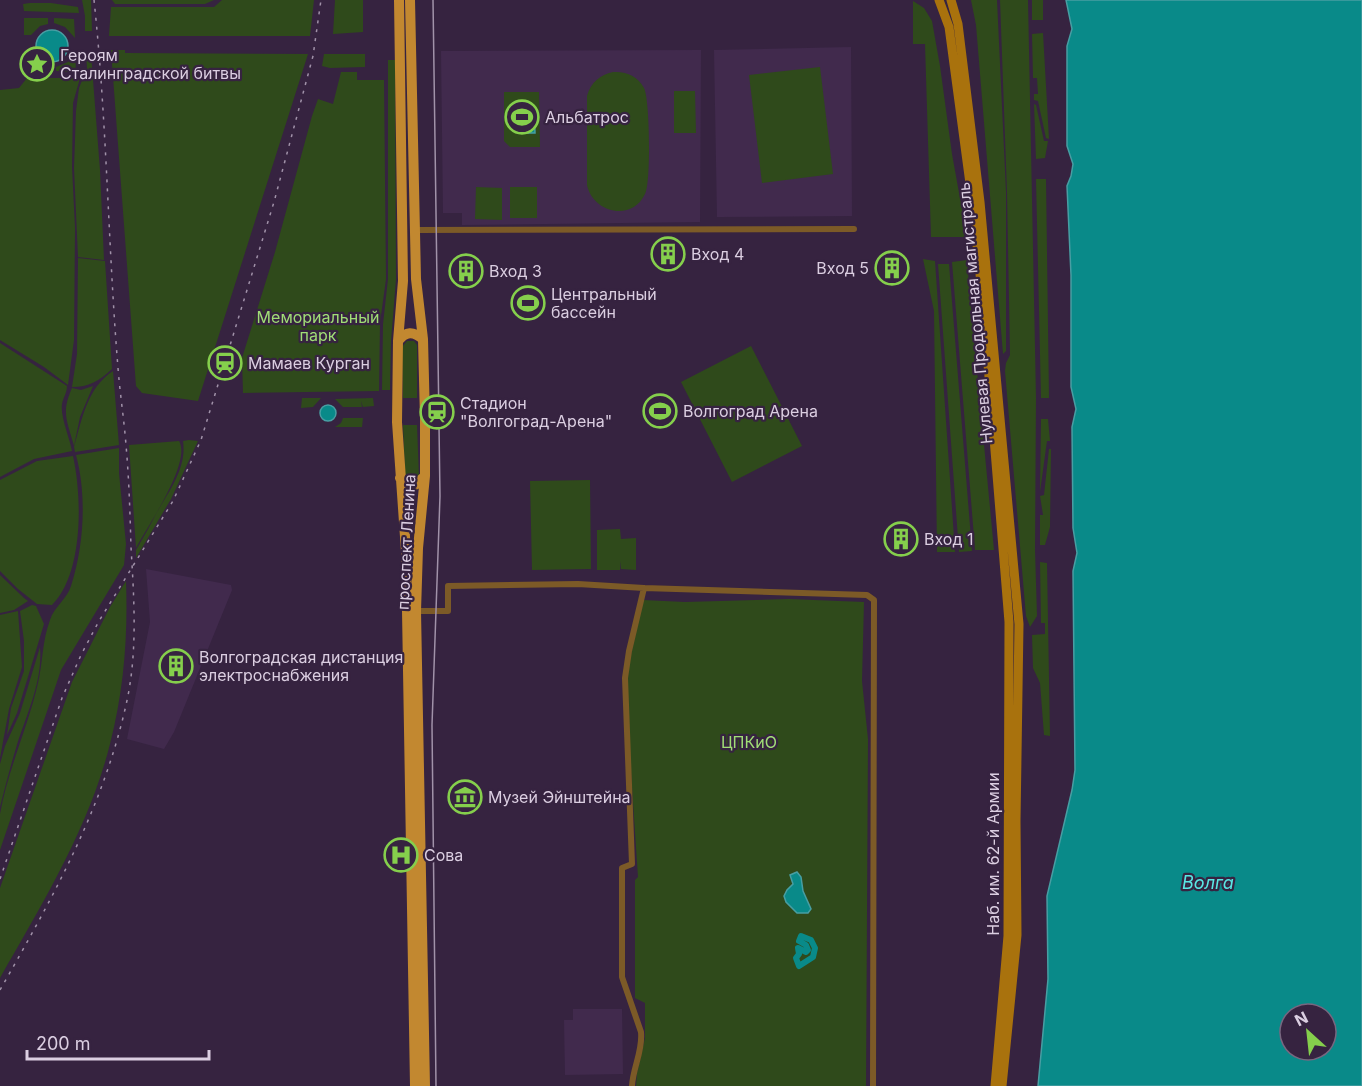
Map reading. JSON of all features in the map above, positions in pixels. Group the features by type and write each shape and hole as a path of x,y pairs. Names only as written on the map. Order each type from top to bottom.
{"main road":[{"name":"проспект Ленина","path":"399,0 403,281 398,341 397,422 406,551 415,1086"},
{"name":"проспект Ленина","path":"410,0 416,279 423,339 425,476 418,548 416,611 425,1086"},
{"name":"Нулевая Продольная магистраль","path":"939,0 949,27 972,206 1014,623"},
{"name":"Нулевая Продольная магистраль","path":"951,0 958,24 980,202 1014,623"},
{"path":"398,341 410,332 423,339"},
{"path":"400,478 412,486 425,476"},
{"name":"Наб. им. 62-й Армии","path":"995,1086 1008,936 1014,623"},
{"name":"Наб. им. 62-й Армии","path":"1002,1086 1017,935 1014,623"}],"street":[{"path":"415,230 854,229"},
{"path":"416,611 448,611 448,586 578,584 867,595 874,600 873,1086"},
{"path":"632,1086 633,1072 642,1041 621,971 622,868 632,864 625,688 629,651 644,588"}],"shaded area":[{"path":"851,47 852,216 717,217 714,50"},
{"path":"701,50 700,222 462,225 462,213 443,213 441,51"},
{"path":"146,569 231,585 232,590 174,732 164,749 127,739 150,622"},
{"path":"573,1009 622,1009 623,1074 565,1075 564,1020 573,1020"}],"green space":[{"path":"82,0 91,0 92,31 85,31"},
{"path":"112,0 214,0 205,4 115,4"},
{"path":"222,0 314,0 310,36 109,36 111,7 214,7"},
{"path":"335,0 363,0 363,32 333,34"},
{"path":"971,0 997,0 1006,192 1006,351 1003,354 976,25"},
{"path":"1000,0 1028,0 1036,398 1037,616 1030,627 1026,616 1005,371 1010,355"},
{"path":"1032,0 1043,0 1043,20 1032,20"},
{"path":"913,1 924,8 932,21 967,237 931,237 925,44 913,44"},
{"path":"23,4 78,7 79,13 24,11"},
{"path":"24,18 48,18 48,24 40,26 31,35 24,35"},
{"path":"54,18 74,19 75,38 65,27 54,23"},
{"path":"1043,33 1049,139 1046,138 1038,101 1034,100 1034,94 1038,94 1037,78 1033,78 1032,34"},
{"path":"111,50 125,50 125,53 308,54 198,401 142,393 136,386"},
{"path":"75,52 76,72 56,71 56,67 68,62"},
{"path":"25,53 31,53 40,65 49,68 49,71 25,71"},
{"path":"86,54 91,54 104,260 78,257 74,168 76,111 79,88 87,68"},
{"path":"324,54 365,54 365,67 330,68 322,66"},
{"path":"388,60 395,60 396,279 390,390 382,390 383,324 388,279"},
{"path":"820,67 833,174 762,183 749,75"},
{"name":"Мемориальный парк","path":"341,72 357,72 357,80 384,80 386,279 380,323 379,391 243,393 242,358 275,252 312,116 318,99 333,104"},
{"path":"613,72 627,73 638,80 644,88 648,108 647,187 639,203 623,211 605,208 591,195 587,185 587,96 597,80"},
{"path":"27,78 80,78 73,103 74,340 68,385 0,340 0,90 19,88"},
{"path":"674,91 695,91 696,133 674,133"},
{"name":"Альбатрос","path":"504,92 539,92 540,147 510,147 504,141"},
{"path":"1034,104 1044,141 1048,141 1045,158 1036,159"},
{"path":"1036,179 1046,179 1049,398 1041,398"},
{"path":"476,187 502,188 502,220 475,219"},
{"path":"510,187 537,187 537,218 510,218"},
{"path":"78,258 105,261 112,369 94,382 72,387 77,354"},
{"path":"923,259 935,261 955,552 937,552 934,311"},
{"path":"967,260 994,550 975,550 952,262"},
{"path":"938,264 949,264 972,551 959,552"},
{"path":"407,341 414,341 417,345 417,398 403,398 402,347"},
{"path":"0,343 67,386 62,409 72,451 34,459 0,477"},
{"path":"751,346 802,446 732,482 681,382"},
{"path":"113,371 119,445 75,452 74,447 91,395 104,378"},
{"path":"93,386 80,417 74,446 66,417 69,397 72,388 81,390"},
{"path":"302,398 321,398 313,407 301,408"},
{"path":"373,398 374,406 363,407 361,401 362,407 343,407 335,399"},
{"path":"343,418 363,418 362,427 335,427 341,423"},
{"path":"1041,419 1048,419 1050,441 1047,441 1040,492"},
{"path":"403,425 417,425 419,477 416,480 410,480 405,475"},
{"path":"179,441 181,451 174,479 136,548 129,445"},
{"path":"183,441 198,441 171,499 136,558 136,550 180,470 184,451"},
{"path":"119,448 119,473 126,544 124,565 61,670 0,850 0,814 34,699 47,628 52,615 69,591 79,554 83,504 76,455"},
{"path":"1049,449 1051,449 1050,527 1045,545 1040,545 1040,515 1043,515 1040,496 1044,495"},
{"path":"73,456 79,512 75,554 70,574 52,605 37,604 0,571 0,480 37,461"},
{"path":"590,480 591,569 532,570 530,481"},
{"path":"620,529 621,539 636,538 636,570 621,569 621,561 620,570 597,570 597,530"},
{"path":"1040,562 1047,563 1050,736 1044,735 1040,683 1033,668 1032,635 1045,634 1045,623 1041,623"},
{"path":"0,575 28,601 14,610 0,613"},
{"path":"126,581 126,643 122,683 115,724 101,775 90,806 63,865 0,978 0,888 72,682 110,607"},
{"name":"ЦПКиО","path":"789,599 864,602 862,681 868,739 866,1086 636,1086 645,1038 645,1003 635,998 635,880 638,877 625,682 643,600 685,602"},
{"path":"32,605 36,606 44,624 17,713 7,735 11,708 24,671 24,641 20,611"},
{"path":"18,611 22,667 9,709 0,758 0,615"},
{"path":"40,647 39,673 33,698 0,807 0,764 5,746 20,713"}],"water":[{"name":"Волга","path":"1066,0 1362,0 1362,1086 1038,1086 1048,979 1047,896 1075,770 1073,571 1077,553 1073,528 1072,427 1076,409 1071,387 1071,275 1067,186 1073,164 1067,146 1067,46 1072,29"},
{"path":"52,30 64,34 68,46 64,58 52,62 40,58 36,46 40,34"},
{"name":"Альбатрос","path":"519,106 534,106 535,133 519,133"},
{"path":"325,405 331,405 336,413 334,419 325,421 320,416 320,410"},
{"path":"797,872 801,877 803,891 811,909 808,913 797,913 786,902 784,896 793,884 790,875"}],"waterway":[{"path":"801,936 811,940 815,948 813,957 799,966 796,958 799,954 798,948 806,952 808,950 806,945 799,941 801,936"}],"tram line":[{"path":"433,0 440,496 432,725 436,1086"}],"railway":[{"path":"0,990 57,887 90,816 104,780 126,705 134,646 128,470 119,378 102,92 94,0"},
{"path":"0,879 62,698 81,655 99,621 173,501 201,440 274,202 313,56 321,0"}],"place":[{"name":"Героям Сталинградской битвы","path":"37,64"},
{"name":"Альбатрос","path":"522,117"},
{"name":"Вход 4","path":"668,254"},
{"name":"Вход 5","path":"892,268"},
{"name":"Вход 3","path":"466,271"},
{"name":"Центральный бассейн","path":"528,303"},
{"name":"Мамаев Курган","path":"225,363"},
{"name":"Волгоград Арена","path":"660,411"},
{"name":"Стадион \"Волгоград-Арена\"","path":"437,412"},
{"name":"Вход 1","path":"901,539"},
{"name":"Волгоградская дистанция электроснабжения","path":"176,666"},
{"name":"Музей Эйнштейна","path":"465,797"},
{"name":"Сова","path":"401,855"}]}
